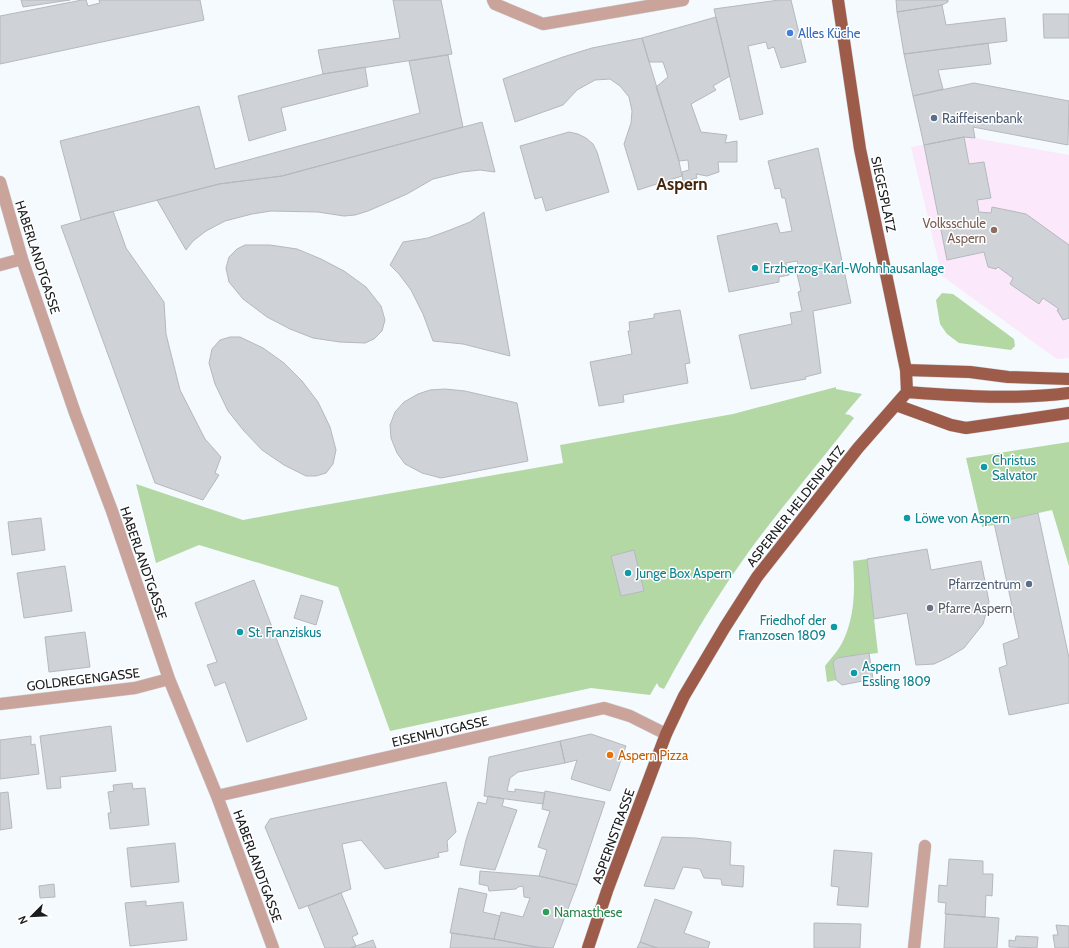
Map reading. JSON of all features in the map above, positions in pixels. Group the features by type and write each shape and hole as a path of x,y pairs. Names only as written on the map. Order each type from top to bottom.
{"main road":[{"name":"SIEGESPLATZ","path":"838,0 860,149 906,370 907,392"},
{"path":"906,370 970,372 1008,377 1069,380"},
{"path":"907,392 989,398 1019,398 1069,393"},
{"name":"ASPERNER HELDENPLATZ","path":"666,734 684,696 724,627 757,577 858,448 907,392"},
{"path":"896,405 951,425 966,428 1069,413"},
{"name":"ASPERNSTRASSE","path":"588,948 607,891 666,734"}],"street":[{"path":"493,0 495,4 543,24 683,0"},
{"name":"HABERLANDTGASSE","path":"0,182 22,259 75,413 112,511 169,679 217,796 273,948"},
{"path":"0,265 22,259"},
{"name":"GOLDREGENGASSE","path":"0,704 135,688 169,679"},
{"name":"EISENHUTGASSE","path":"217,796 604,708 630,716 666,734"},
{"path":"914,948 925,846"}],"shaded area":[{"path":"964,137 1069,155 1069,358 1057,359 942,276 911,147"}],"green space":[{"path":"942,293 953,294 1014,339 1015,346 1011,350 959,343 947,334 940,324 936,300"},
{"path":"836,387 836,389 862,394 845,414 854,418 775,517 738,567 705,618 664,689 659,687 657,683 650,695 591,688 390,731 338,587 199,545 156,563 136,484 243,520 563,463 560,445 733,414"},
{"path":"1069,442 1069,566 1052,510 982,527 966,458"},
{"path":"867,559 878,653 837,658 833,662 836,680 827,682 825,666 841,644 850,622 854,592 853,561"}],"building":[{"path":"21,0 70,0 23,7"},
{"path":"86,0 88,6 100,3 99,0 200,0 204,20 0,64 0,16"},
{"path":"393,0 441,0 452,54 323,74 318,50 400,38"},
{"path":"779,0 791,0 806,62 781,68 774,47 768,49 766,42 748,46 763,114 740,120 714,9"},
{"path":"896,0 948,0 948,2 942,5 897,12"},
{"path":"942,5 946,25 1005,18 1007,41 904,54 897,12"},
{"path":"1043,14 1069,14 1069,38 1044,38"},
{"path":"716,17 730,76 713,86 716,90 691,104 701,132 727,135 725,143 737,141 737,162 718,162 719,172 707,176 696,174 697,178 683,182 682,172 689,170 688,160 679,161 656,87 668,77 663,62 649,62 642,38"},
{"path":"642,38 679,161 682,176 638,190 624,144 631,123 632,111 629,97 620,86 610,79 595,80 577,90 563,105 515,122 503,79 592,48"},
{"path":"988,43 991,64 938,70 943,89 913,96 904,54"},
{"path":"448,55 463,127 282,176 219,184 81,220 60,141 199,106 215,169 420,113 409,61"},
{"path":"365,67 368,86 281,108 286,130 249,141 238,96 323,74"},
{"path":"974,83 1069,101 1068,145 973,127 975,138 964,137 924,145 913,96"},
{"path":"482,122 495,172 480,170 462,172 433,179 407,194 355,215 344,216 318,212 271,211 252,214 225,221 206,231 193,241 186,250 157,200 219,184 282,176"},
{"path":"569,132 586,138 593,144 597,152 609,192 546,211 542,197 535,199 520,146"},
{"name":"Volksschule Aspern","path":"964,137 969,164 984,162 991,198 977,200 979,212 991,213 992,207 1026,214 1069,245 1069,318 1063,320 1057,310 1059,309 1043,298 1039,304 1010,284 1013,278 998,267 996,269 988,267 984,252 947,260 924,145"},
{"name":"Erzherzog-Karl-Wohnhausanlage","path":"818,148 851,303 813,311 821,373 805,377 806,379 751,389 739,335 792,324 790,313 802,311 798,292 801,291 797,274 801,273 797,261 786,263 789,275 779,277 779,282 729,292 717,236 777,223 780,233 792,231 785,198 782,198 780,188 775,189 768,161"},
{"path":"113,211 126,248 164,302 166,334 180,390 205,439 221,457 215,473 219,475 203,500 155,483 61,226"},
{"path":"484,212 510,356 463,344 433,341 423,314 411,290 390,265 403,242 428,238 450,230 470,222"},
{"path":"245,245 270,245 297,249 344,271 366,287 381,306 385,320 382,331 374,339 365,343 340,342 313,338 290,329 267,317 243,299 229,282 226,268 229,257 237,249"},
{"path":"680,310 690,363 685,364 688,383 623,395 624,402 599,406 590,362 632,354 628,331 630,331 629,322 654,318 654,314"},
{"path":"230,337 240,337 263,348 284,363 302,381 318,402 330,427 336,450 333,464 326,473 316,476 306,476 284,465 262,450 228,411 215,384 209,363 212,349 220,340"},
{"path":"445,389 465,391 517,403 528,461 441,478 422,473 405,464 397,453 391,438 390,425 395,412 404,402 418,394 430,390"},
{"path":"1038,513 1069,658 1069,703 1009,715 999,668 1007,665 1003,644 1019,638 994,523"},
{"path":"41,518 45,550 12,555 8,522"},
{"name":"Pfarre Aspern","path":"927,549 931,570 981,561 989,602 983,624 964,648 934,664 916,665 907,613 874,619 867,559"},
{"name":"Junge Box Aspern","path":"634,550 644,591 621,596 611,556"},
{"path":"65,566 72,611 24,618 17,573"},
{"name":"St. Franziskus","path":"254,580 307,719 247,742 225,682 215,686 207,665 217,662 195,603"},
{"path":"301,595 323,601 316,625 294,618"},
{"path":"85,632 90,667 49,672 45,637"},
{"name":"Aspern Essling 1809","path":"869,653 873,679 842,685 836,680 833,662 837,658"},
{"path":"111,726 116,771 60,777 61,788 47,789 40,736"},
{"path":"591,734 626,746 610,791 571,779 577,760 565,763 560,741"},
{"path":"31,736 31,745 35,744 39,774 0,779 0,740"},
{"path":"560,741 565,763 518,772 510,778 507,791 515,792 515,789 545,793 543,804 484,796 489,757"},
{"path":"446,782 456,832 447,841 448,851 438,853 439,857 385,869 361,840 342,844 351,889 299,909 265,827 270,819"},
{"path":"132,783 133,789 145,788 149,825 110,829 108,813 111,813 108,792 114,791 113,785"},
{"path":"545,791 605,802 577,885 539,876 547,850 538,847 550,811 542,809"},
{"path":"8,792 12,828 0,830 0,793"},
{"path":"488,796 504,799 502,806 517,810 495,870 460,865 478,802 486,804"},
{"path":"662,837 695,838 731,842 730,865 744,866 743,887 722,885 721,879 704,878 700,869 683,867 674,889 644,886"},
{"path":"175,843 179,882 131,887 127,848"},
{"path":"834,850 872,853 868,907 837,905 839,887 831,886"},
{"path":"949,859 983,861 983,874 993,874 992,896 986,895 985,917 945,914 946,903 938,902 939,885 947,886"},
{"path":"480,871 539,876 577,885 553,948 534,947 494,939 501,912 523,917 530,898 524,897 523,886 516,889 489,891 488,886 479,884"},
{"path":"54,884 55,897 40,898 39,886"},
{"path":"459,888 487,894 483,912 500,916 494,939 450,933"},
{"path":"341,893 358,934 352,937 356,946 351,948 325,948 308,906"},
{"path":"655,899 692,912 684,933 710,942 708,948 657,948 640,942"},
{"path":"146,901 146,906 183,902 187,940 130,946 125,903"},
{"path":"946,914 999,918 997,948 944,948"},
{"path":"814,923 861,924 860,948 814,948"},
{"path":"1056,925 1069,926 1069,948 1055,948 1053,935 1058,935"},
{"path":"452,933 494,939 542,948 450,948"},
{"path":"1016,936 1038,937 1037,948 1009,947 1009,940 1015,941"},
{"path":"373,940 376,948 351,948 356,946"},
{"path":"640,942 657,948 637,948"}],"place":[{"name":"Alles Küche","path":"790,33"},
{"name":"Raiffeisenbank","path":"934,118"},
{"name":"Volksschule Aspern","path":"994,230"},
{"name":"Erzherzog-Karl-Wohnhausanlage","path":"755,268"},
{"name":"Christus Salvator","path":"984,467"},
{"name":"Löwe von Aspern","path":"907,518"},
{"name":"Junge Box Aspern","path":"628,573"},
{"name":"Pfarrzentrum","path":"1029,584"},
{"name":"Pfarre Aspern","path":"930,608"},
{"name":"Friedhof der Franzosen 1809","path":"834,627"},
{"name":"St. Franziskus","path":"240,632"},
{"name":"Aspern Essling 1809","path":"854,673"},
{"name":"Aspern Pizza","path":"610,755"},
{"name":"Namasthese","path":"546,912"}],"district":[{"name":"Aspern","path":"682,184"}]}
